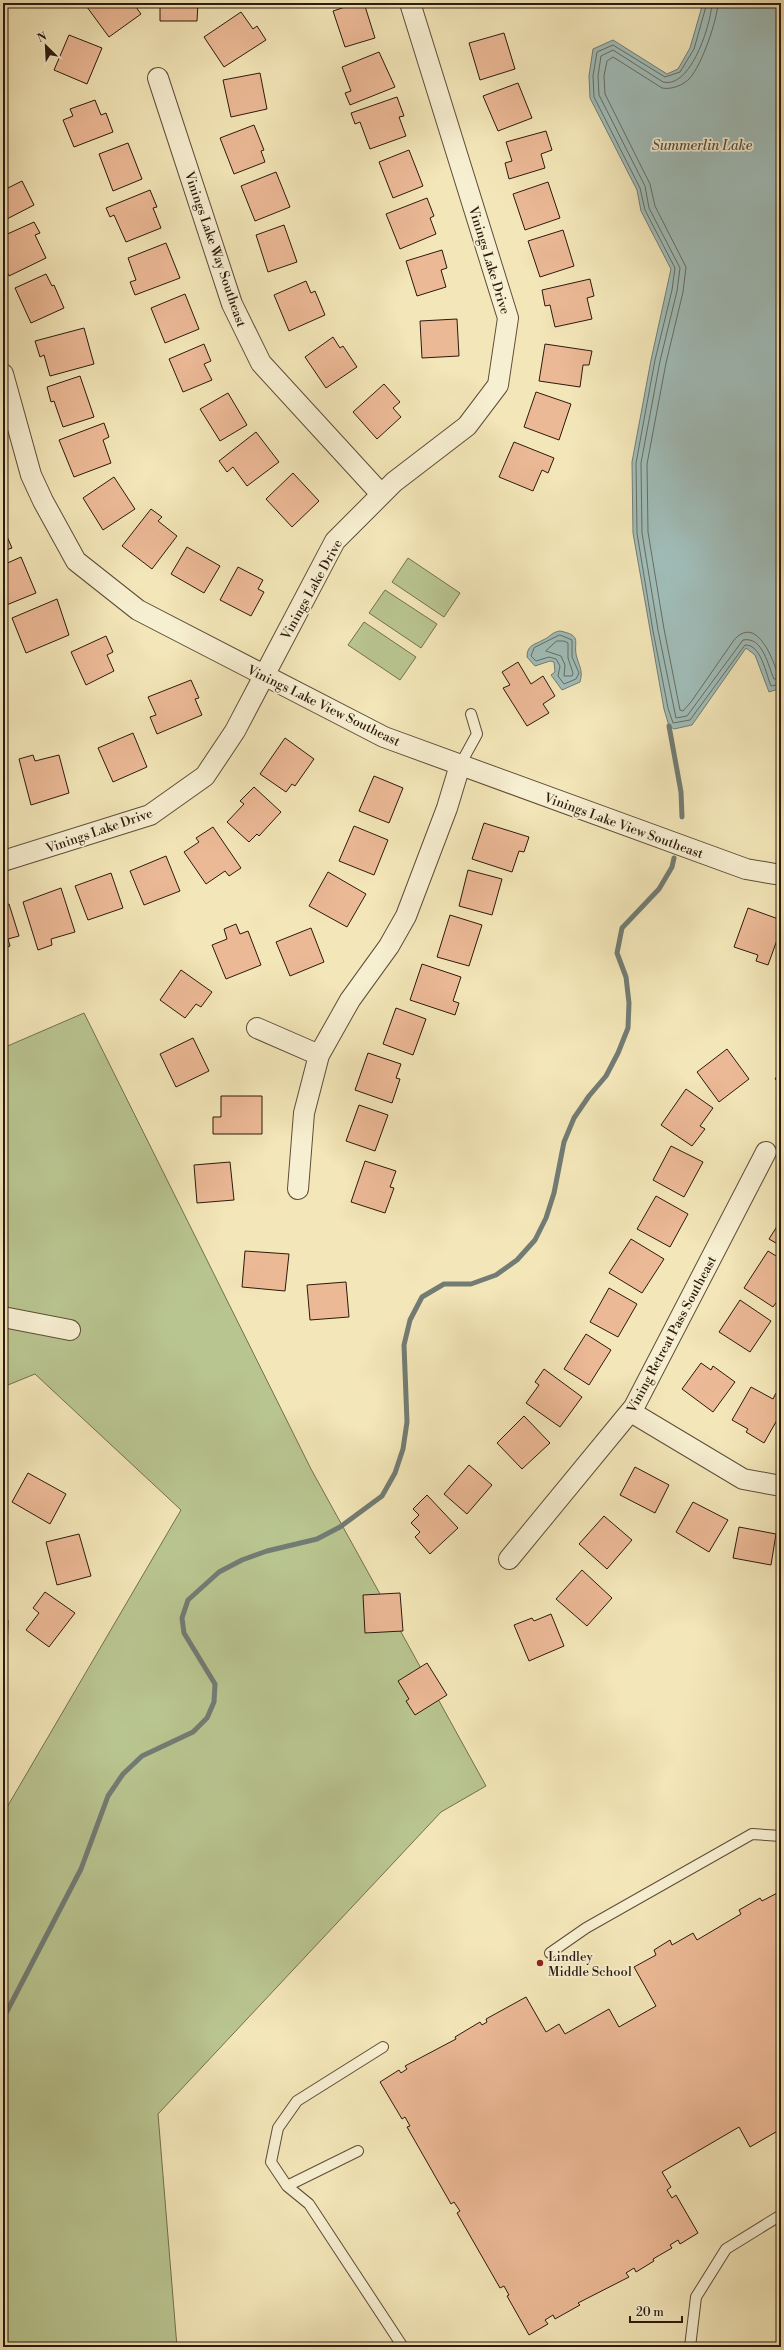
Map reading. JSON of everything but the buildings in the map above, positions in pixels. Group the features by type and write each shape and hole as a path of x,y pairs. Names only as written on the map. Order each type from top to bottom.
{"street":[{"name":"Vinings Lake Drive","path":"3,861 150,815 205,776 235,731 335,541 394,482 467,426 498,385 508,318 410,3"},
{"name":"Vinings Lake Way Southeast","path":"158,78 232,304 246,335 262,363 382,494"},
{"name":"Vinings Lake View Southeast","path":"3,374 31,475 43,502 76,561 138,610 384,737 746,869 781,874"},
{"path":"298,1189 304,1113 319,1055 350,1000 389,946 406,916 447,808 460,765"},
{"path":"257,1028 319,1055"},
{"name":"Vining Retreat Pass Southeast","path":"509,1559 631,1412 766,1152"},
{"path":"3,1317 70,1330"},
{"path":"631,1412 743,1479 781,1486"}],"lane":[{"path":"460,765 477,734 471,714"},
{"path":"550,1953 586,1928 752,1834 781,1836"},
{"path":"383,2047 297,2101 278,2128 271,2162 287,2186 309,2204 403,2347"},
{"path":"287,2186 358,2151"},
{"path":"690,2347 696,2296 726,2249 781,2215"}],"green space":[{"path":"408,558 460,593 444,617 392,582"},
{"path":"385,590 437,624 421,648 369,613"},
{"path":"364,622 416,657 400,680 348,645"},
{"path":"84,1013 311,1469 486,1786 441,1812 158,2114 177,2347 3,2347 3,1814 181,1510 35,1374 3,1387 3,1048"}],"water":[{"name":"Summerlin Lake","path":"703,3 781,3 781,688 769,692 755,655 746,648 692,725 674,729 669,726 664,709 633,533 632,462 651,360 671,269 641,211 637,190 590,98 589,76 593,49 613,40 667,74 678,69 690,48"},
{"path":"560,631 572,635 575,638 577,658 581,672 580,682 562,690 551,675 555,672 554,662 550,661 535,666 527,657 528,650 532,646 555,632"}],"waterway":[{"path":"669,726 681,792 682,817"},
{"path":"3,2019 81,1869 108,1796 123,1774 142,1756 193,1732 207,1718 214,1702 215,1684 184,1633 182,1618 188,1600 219,1572 242,1560 267,1551 317,1539 340,1527 382,1496 395,1473 403,1449 407,1422 404,1345 410,1320 422,1297 444,1284 471,1284 496,1275 517,1260 535,1240 546,1218 554,1193 564,1142 574,1118 589,1096 606,1076 618,1053 628,1028 629,1003 626,977 617,953 622,928 659,889 672,867 674,858"}],"place":[{"name":"Lindley Middle School","path":"540,1963"}]}
